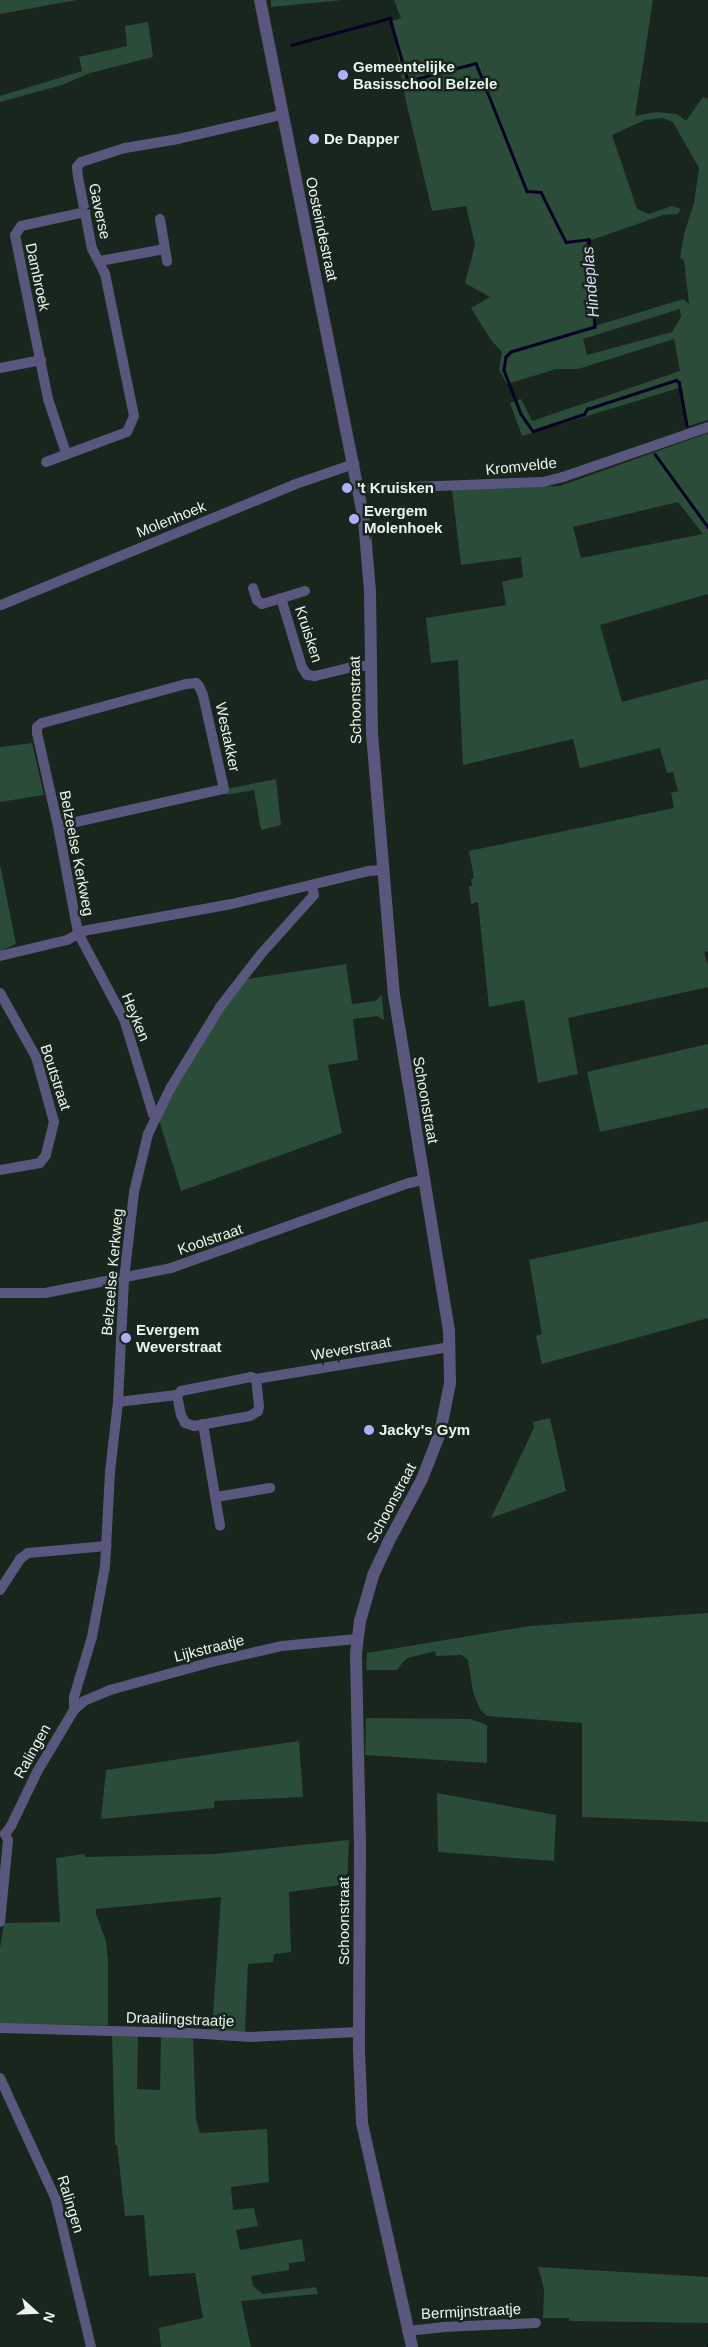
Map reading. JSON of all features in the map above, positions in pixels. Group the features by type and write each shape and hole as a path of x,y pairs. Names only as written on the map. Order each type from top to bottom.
{"street":[{"name":"Oosteindestraat","path":"260,0 281,115 354,464"},
{"name":"Gaverse","path":"46,462 127,432 132,425 134,416 105,274 100,261 92,249 84,212 77,168 81,162 125,148 178,139 281,115"},
{"name":"Dambroek","path":"41,360 15,235 21,226 84,212"},
{"path":"160,219 167,261"},
{"path":"100,261 165,249"},
{"path":"0,368 41,360 48,399 66,453"},
{"name":"Kromvelde","path":"359,488 543,482 708,427"},
{"name":"Schoonstraat","path":"354,464 369,567 372,734 382,870 397,1020 447,1312 450,1347 448,1399 435,1449 422,1479 380,1559 368,1593 357,1639 356,1662 360,1840 360,2093 366,2147 412,2347"},
{"name":"Molenhoek","path":"0,605 292,485 354,464"},
{"name":"Kruisken","path":"253,588 259,603 305,591"},
{"name":"Kruisken","path":"281,598 302,667 307,675 315,676 356,666 370,666"},
{"name":"Westakker","path":"42,723 186,684 196,683 202,689 224,787 222,791 58,826"},
{"name":"Belzeelse Kerkweg","path":"42,723 37,727 36,733 58,826 78,933 83,930 232,904 312,887 368,871 382,870"},
{"name":"Belzeelse Kerkweg","path":"74,1710 73,1703 98,1613 107,1546 110,1472 118,1402 124,1279 134,1192 148,1134 188,1057 220,1007 248,970 314,895 312,887"},
{"path":"0,956 67,940 78,933"},
{"name":"Heyken","path":"78,933 124,1019 156,1116"},
{"name":"Boutstraat","path":"0,993 36,1057 54,1122 46,1155 40,1163 0,1170"},
{"name":"Koolstraat","path":"0,1293 45,1293 124,1279 187,1264 409,1182 423,1180"},
{"name":"Weverstraat","path":"118,1402 177,1395 181,1390 251,1378 256,1380 450,1347"},
{"path":"177,1395 180,1415 185,1423 194,1426 254,1414 259,1406 256,1380"},
{"path":"204,1424 220,1526"},
{"path":"216,1497 270,1488"},
{"path":"0,1590 20,1559 28,1553 107,1546"},
{"name":"Lijkstraatje","path":"74,1710 84,1701 110,1690 212,1662 282,1646 357,1639"},
{"name":"Ralingen","path":"0,1922 8,1840 2,1830 11,1826 37,1772 74,1710"},
{"name":"Draailingstraatje","path":"0,2028 188,2033 251,2037 359,2032"},
{"name":"Ralingen","path":"0,2078 56,2200 90,2347"},
{"name":"Bermijnstraatje","path":"407,2331 443,2326 536,2323"}],"green space":[{"path":"0,0 77,0 0,14"},
{"path":"271,0 343,0 271,7"},
{"path":"394,0 653,0 635,116 656,112 677,114 686,121 703,97 708,99 708,420 688,426 682,387 522,436 510,403 521,399 532,421 680,371 674,339 578,369 556,369 507,384 499,370 502,352 491,340 471,308 490,297 465,283 475,245 466,206 432,211 405,97 392,21 401,18","holes":["662,118 673,122 699,168 694,203 684,234 680,258 684,260 689,304 683,299 595,326 586,242 663,215 678,214 681,209 671,206 649,214 637,209 612,135 645,120","680,309 681,317 672,332 587,355 583,339"]},
{"path":"148,22 153,57 90,73 62,85 0,102 0,96 82,71 79,57 127,46 125,26"},
{"path":"708,433 708,594 600,625 622,702 708,679 708,951 704,953 708,965 708,987 568,1018 578,1074 538,1083 524,1000 489,1007 478,902 471,904 469,886 472,886 471,879 474,878 469,851 674,808 671,793 678,791 673,772 667,773 660,748 580,768 573,739 463,765 458,660 431,663 426,618 506,605 502,582 523,577 521,557 461,565 452,490 560,486","holes":["678,502 703,534 581,558 573,527"]},
{"path":"32,743 44,795 0,802 0,747"},
{"path":"276,779 281,825 261,830 254,790 227,795 227,789"},
{"path":"0,864 16,944 0,951"},
{"path":"346,964 352,1004 375,1001 382,995 384,1020 377,1016 353,1019 358,1060 328,1065 342,1133 181,1191 159,1120 173,1088 219,1014 247,979"},
{"path":"708,1044 708,1108 600,1132 587,1072"},
{"path":"708,1221 708,1318 542,1364 536,1336 542,1334 529,1260"},
{"path":"550,1418 566,1491 491,1518 534,1428 533,1422"},
{"path":"708,1613 708,1822 582,1817 582,1723 487,1716 480,1709 473,1692 468,1660 462,1655 436,1656 435,1651 408,1658 397,1670 366,1670 367,1653 530,1626"},
{"path":"366,1718 470,1719 487,1725 487,1763 365,1755"},
{"path":"299,1741 303,1797 214,1801 214,1808 101,1819 106,1770"},
{"path":"437,1793 556,1815 554,1861 438,1852"},
{"path":"349,1840 347,1884 289,1892 291,1952 274,1954 273,1962 248,1964 245,2032 212,2030 221,1897 96,1909 106,1941 108,2025 0,2024 0,1948 4,1923 60,1922 56,1858 85,1854 85,1857 215,1854"},
{"path":"112,2035 138,2036 137,2089 160,2090 161,2036 193,2037 196,2120 200,2133 267,2129 269,2182 231,2187 233,2210 254,2208 258,2226 236,2230 240,2250 302,2239 305,2261 289,2263 289,2270 251,2276 253,2286 263,2294 316,2287 318,2294 241,2301 251,2347 161,2347 159,2328 203,2318 195,2273 149,2276 144,2215 125,2216 117,2145 115,2145"},
{"path":"538,2267 708,2277 708,2323 569,2321 569,2318 543,2318 544,2289"}],"waterway":[{"name":"Hindeplas","path":"291,45 390,18 408,81 476,63 527,191 541,192 566,242 589,239 595,327 511,352 506,357 504,370 521,414 533,431 584,414 587,409 676,380 679,382 687,425"},
{"name":"Hindeplas","path":"655,454 708,527"}],"place":[{"name":"Gemeentelijke Basisschool Belzele","path":"343,75"},
{"name":"De Dapper","path":"314,139"},
{"name":"'t Kruisken","path":"347,488"},
{"name":"Evergem Molenhoek","path":"354,519"},
{"name":"Evergem Weverstraat","path":"126,1338"},
{"name":"Jacky's Gym","path":"369,1430"}]}
